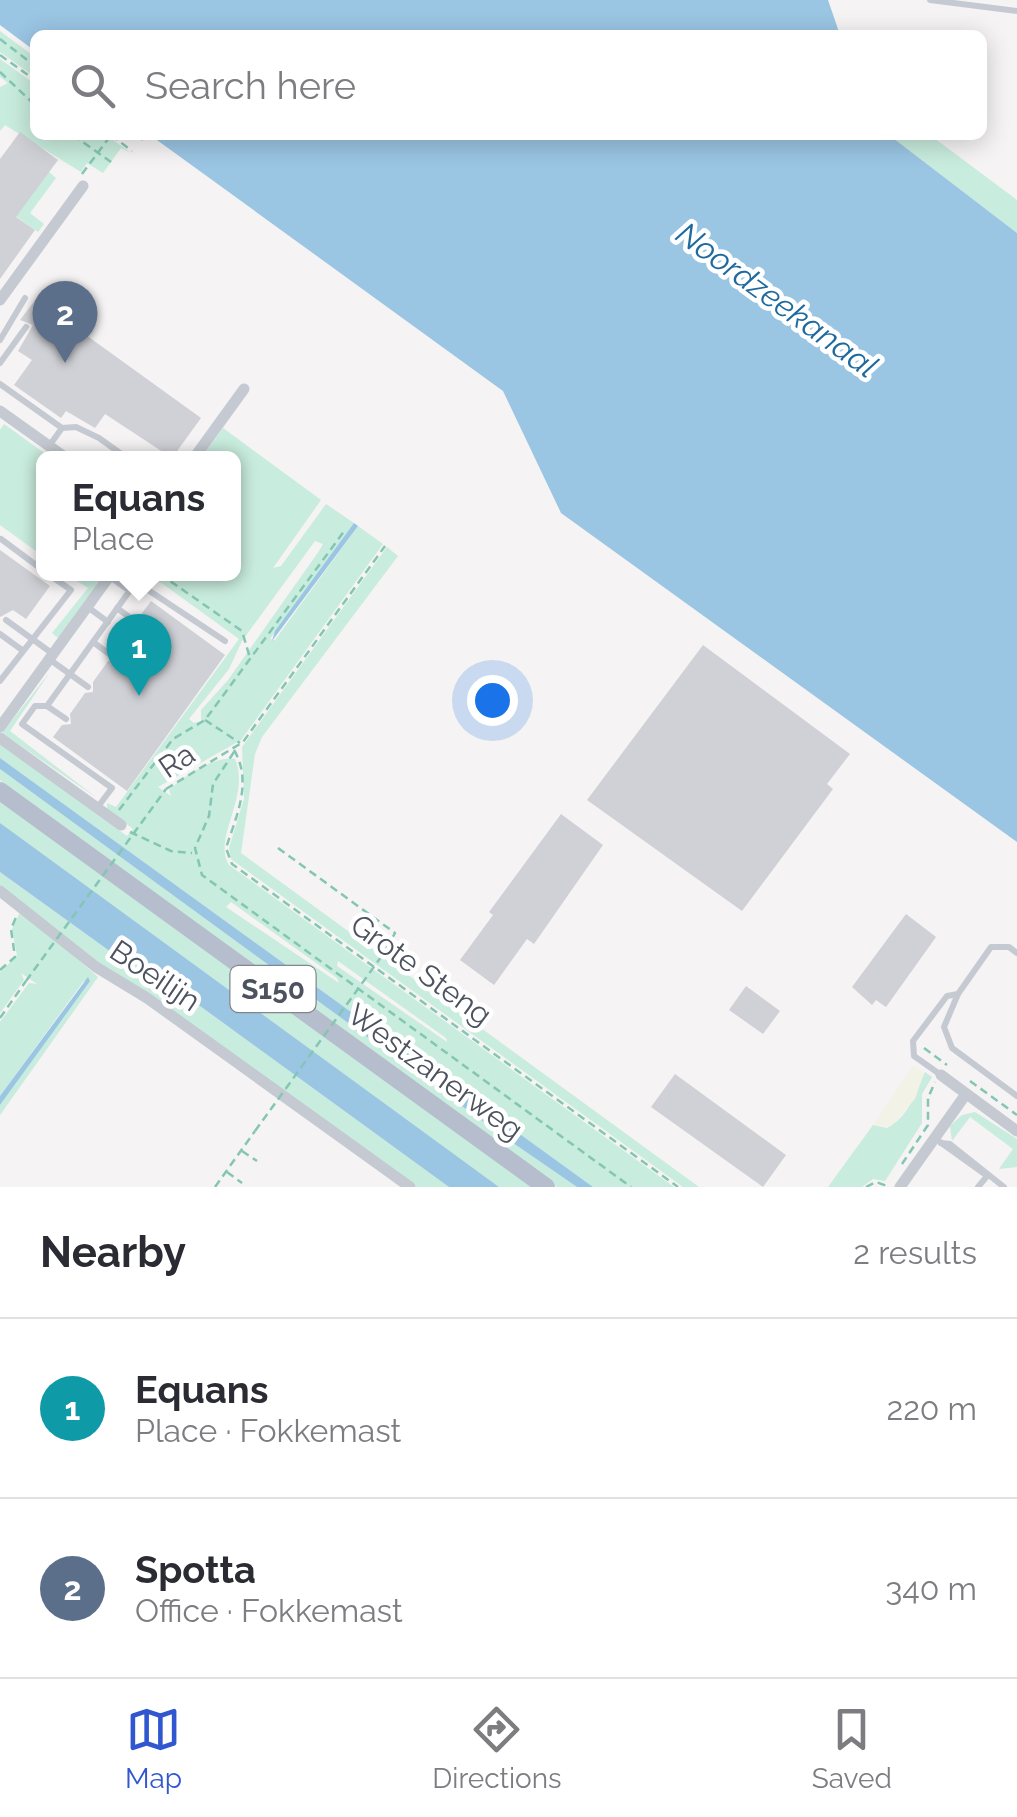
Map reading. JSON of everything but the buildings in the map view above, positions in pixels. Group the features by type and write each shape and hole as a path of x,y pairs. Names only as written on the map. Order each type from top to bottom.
{"main road":[{"name":"Westzanerweg","path":"0,791 546,1187"}],"street":[{"path":"1,298 83,186"},
{"path":"199,451 244,389"},
{"path":"0,411 56,451"},
{"path":"0,727 106,581"},
{"path":"0,738 116,822"},
{"name":"Boeilijn","path":"0,891 96,968 147,998 410,1187"},
{"path":"942,1074 1017,1131"},
{"path":"897,1180 938,1141 966,1094"}],"lane":[{"path":"930,0 1017,10"},
{"path":"0,340 25,298"},
{"path":"0,361 26,327"},
{"path":"0,384 62,428 76,428 117,451"},
{"path":"49,446 62,428"},
{"path":"1,539 36,565"},
{"path":"0,681 71,590 58,581"},
{"path":"117,581 130,592"},
{"path":"48,706 136,582 225,641"},
{"path":"87,606 108,622"},
{"path":"118,608 136,622"},
{"path":"6,620 88,687"},
{"path":"0,634 22,650"},
{"path":"93,642 112,656"},
{"path":"66,719 48,706 36,706 22,724 112,788 98,808"},
{"path":"1017,954 1008,947 991,947 958,994 945,1022 948,1043 1017,1096"},
{"path":"942,1074 914,1056 913,1042 946,996 958,994"},
{"path":"938,1141 950,1144 1004,1187"},
{"path":"978,1187 988,1175"}],"path":[{"path":"0,39 30,62"},
{"path":"0,55 30,76"},
{"path":"0,72 30,100"},
{"path":"80,140 110,162"},
{"path":"83,186 82,174 107,140"},
{"path":"119,141 132,151"},
{"path":"194,854 171,851 116,822 173,739 205,720 345,530"},
{"name":"Ra","path":"0,1018 166,788 242,743 385,546"},
{"path":"170,581 242,631 250,659"},
{"path":"205,720 242,743"},
{"path":"234,750 229,765 213,784 211,807 194,854 202,875 631,1187"},
{"name":"Grote Steng","path":"234,750 242,784 238,815 226,848 232,864 678,1187"},
{"path":"215,1187 395,933 278,848"},
{"path":"0,970 15,956 11,928 22,907"},
{"path":"866,1187 876,1182 889,1187 897,1180 928,1124 928,1095 942,1074 924,1048"},
{"path":"962,1076 1017,1115"},
{"path":"241,1150 257,1161"},
{"path":"226,1172 242,1182"}],"green space":[{"path":"0,31 30,53 30,73 0,52"},
{"path":"0,59 30,80 30,140 113,140 131,153 121,148 103,173 87,163 81,172 5,125 0,131 0,87 8,83 0,77"},
{"path":"896,140 937,140 1017,200 1017,233"},
{"path":"49,172 56,178 30,213 44,224 38,232 0,205"},
{"path":"4,424 41,451 36,451 36,551 0,525 0,430"},
{"path":"223,428 321,500 273,568 281,566 326,504 354,523 270,639 275,640 358,526 383,544 241,740 158,787 171,796 169,790 200,768 218,760 235,759 238,788 225,843 229,865 674,1187 593,1187 0,758 0,744 127,836 133,829 107,809 107,803 116,807 239,639 159,581 241,581 241,451 206,451","holes":["315,541 323,544 228,680 201,710 201,721 194,723 189,719 229,669 242,641","231,902 337,978 339,983 226,907","338,961 446,1038 447,1042 337,966"]},
{"path":"387,547 398,556 262,737 255,754 241,853 699,1187 683,1187 231,859 229,848 244,799 242,747"},
{"path":"77,581 99,581 58,638 52,633 88,588"},
{"path":"50,672 10,731 97,798 2,733"},
{"path":"0,769 577,1187 557,1187 13,793 0,780"},
{"path":"0,799 537,1187 499,1187 14,835 0,823"},
{"path":"0,872 111,952 123,950 449,1187 417,1187 99,964 0,885"},
{"path":"21,910 98,977 0,1115 0,1105 90,979 83,982 0,1096 0,1022 29,983 37,984 21,973 24,980 0,1013 0,972 17,956 12,929"},
{"path":"925,1072 932,1077 922,1094 922,1123 885,1181 873,1179 862,1187 828,1187 873,1125 887,1128 901,1117"},
{"path":"975,1112 1017,1139 1017,1167 999,1169 1013,1149 970,1117 952,1141 950,1126 962,1115"}],"sand":[{"path":"913,1065 924,1073 915,1099 891,1126 873,1125"}],"water":[{"path":"0,0 828,0 838,30 30,30 30,47 0,25"},
{"name":"Noordzeekanaal","path":"157,140 896,140 1017,233 1017,842 561,513 503,391"},
{"path":"354,523 358,526 272,641 275,631"},
{"path":"0,758 593,1187 577,1187 503,1136 0,769"},
{"path":"0,823 499,1187 449,1187 123,950 111,952 0,872"},
{"path":"88,977 90,981 0,1105 0,1096"}],"place":[{"name":"Spotta","path":"65,363"},
{"name":"Equans","path":"139,696"}]}
